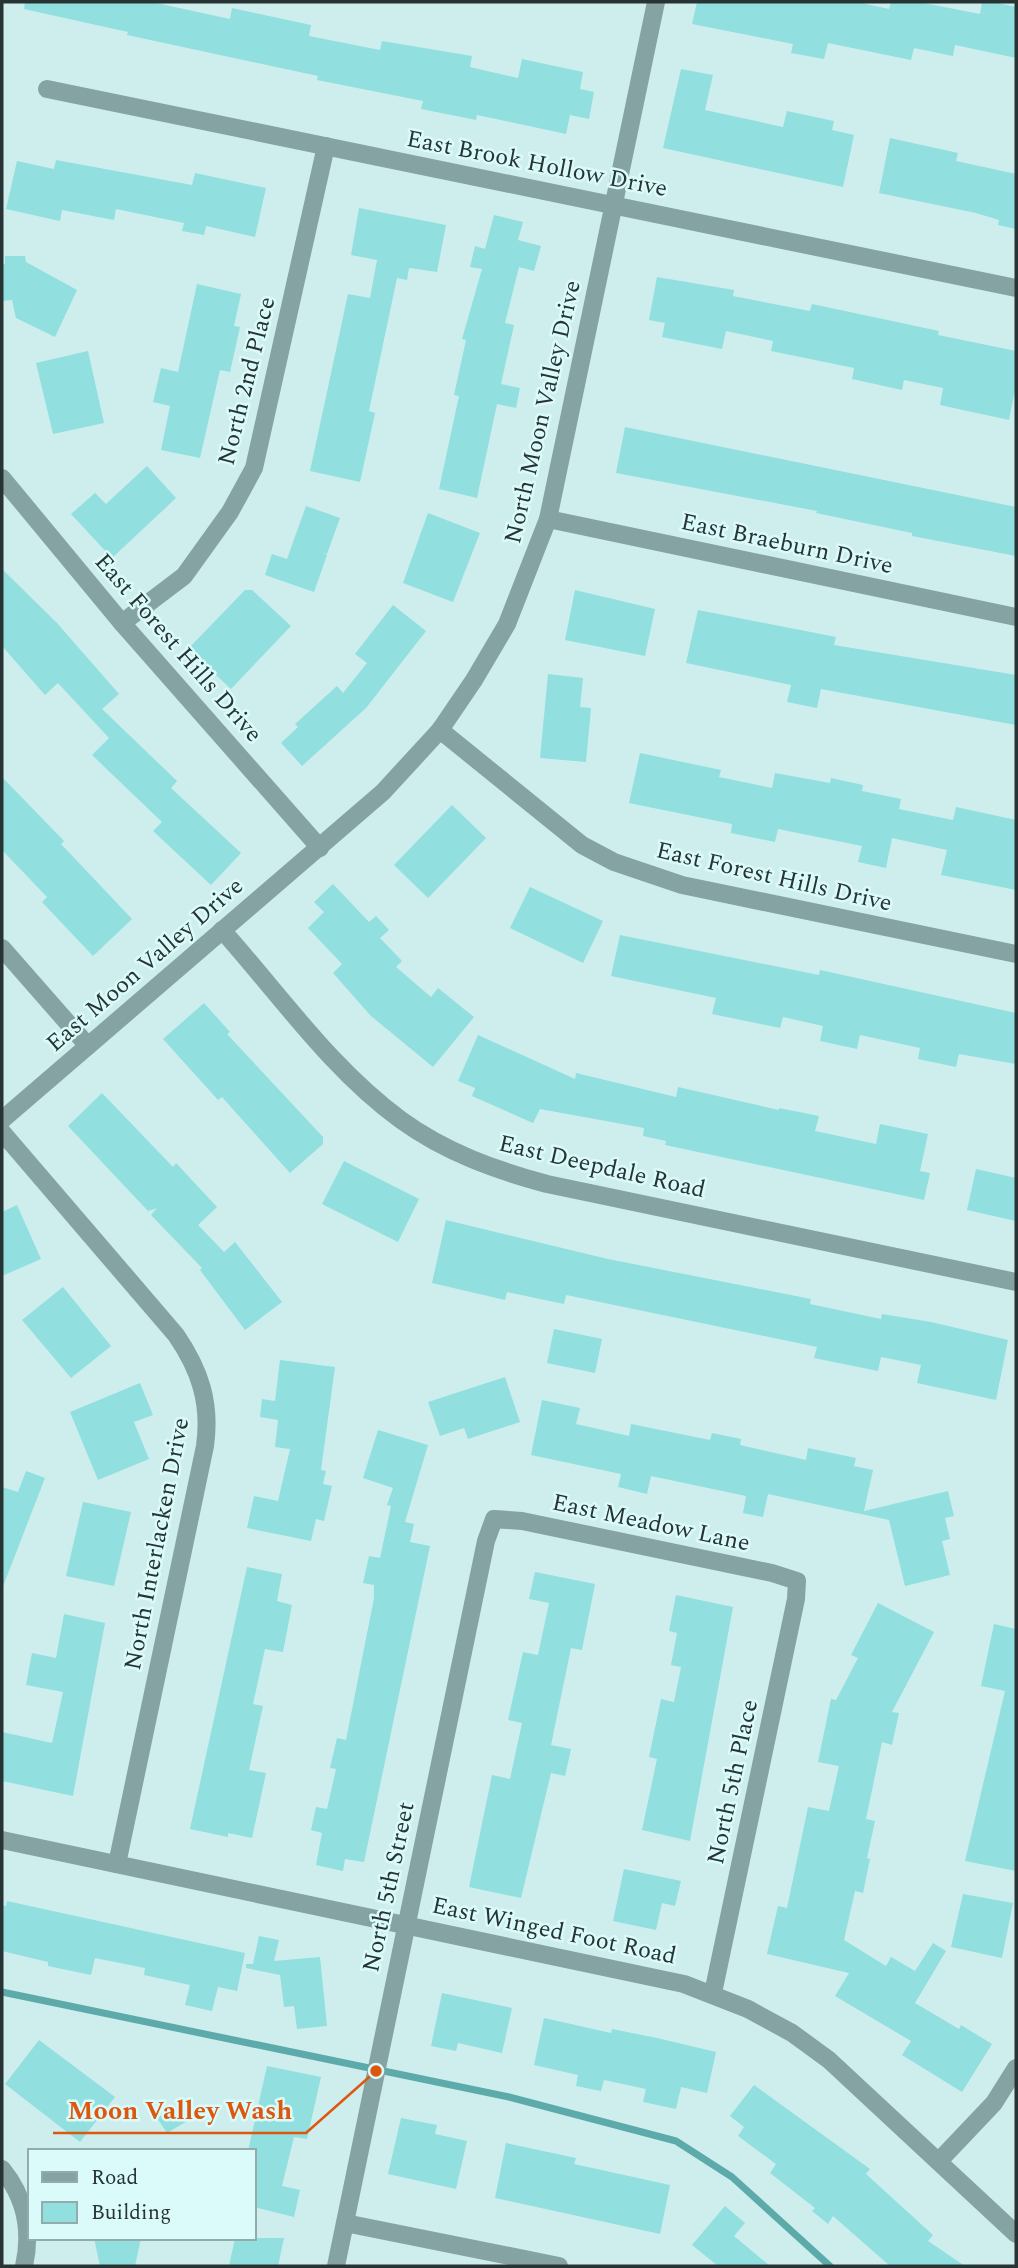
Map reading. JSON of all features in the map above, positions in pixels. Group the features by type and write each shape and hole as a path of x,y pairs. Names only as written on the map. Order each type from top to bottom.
{"street":[{"name":"North Moon Valley Drive","path":"320,848 383,792 440,730 507,624 548,519 656,2"},
{"name":"East Brook Hollow Drive","path":"47,89 1016,288"},
{"name":"North 2nd Place","path":"122,623 184,576 230,512 254,468 326,146"},
{"name":"East Forest Hills Drive","path":"2,478 122,623 320,848"},
{"name":"East Braeburn Drive","path":"548,519 1016,617"},
{"name":"East Forest Hills Drive","path":"440,730 582,845 635,871 682,885 1016,954"},
{"name":"East Moon Valley Drive","path":"2,1120 320,848"},
{"name":"East Deepdale Road","path":"222,930 360,1087 402,1121 447,1148 495,1170 547,1184 1016,1282"},
{"path":"2,948 88,1046"},
{"name":"North Interlacken Drive","path":"2,1132 176,1335 191,1356 206,1401 208,1423 205,1446 117,1864"},
{"name":"East Meadow Lane","path":"494,1519 522,1521 772,1573 797,1581"},
{"name":"North 5th Street","path":"336,2266 486,1541 494,1519"},
{"name":"North 5th Place","path":"713,1993 796,1599 797,1581"},
{"name":"East Winged Foot Road","path":"2,1840 407,1924 684,1984 713,1993 792,2033 829,2060 1016,2234"},
{"path":"939,2161 994,2103 1016,2068"},
{"path":"2,2169 25,2214 28,2238"},
{"path":"345,2223 559,2266"},
{"path":"24,2266 28,2240"}],"building":[{"path":"25,2 152,2 230,19 232,8 311,25 309,36 380,50 382,41 472,56 470,67 518,78 522,59 583,72 580,89 594,92 589,119 570,115 566,134 477,115 476,120 421,109 423,101 317,80 318,76 127,35 128,32 24,9"},
{"path":"697,2 857,2 889,9 891,2 919,2 980,14 982,2 994,2 1016,7 1016,58 955,45 953,56 914,48 911,60 828,43 824,59 791,53 793,44 692,24"},
{"path":"681,69 713,75 705,110 783,127 787,111 834,121 832,130 854,135 843,187 663,148"},
{"path":"890,138 958,153 956,161 1016,174 1016,229 998,225 999,220 976,213 879,193"},
{"path":"56,160 192,185 195,173 266,188 255,237 206,226 204,235 182,231 184,223 116,209 114,220 62,210 60,221 6,209 17,161 54,169"},
{"path":"359,208 446,225 437,272 409,268 407,280 397,278 369,411 375,413 360,482 310,471 348,294 370,298 377,260 351,255"},
{"path":"494,215 523,222 518,240 541,246 534,271 519,267 505,323 514,325 501,384 520,388 516,408 497,404 477,498 439,489 459,396 454,395 466,340 462,339 482,269 470,267 475,246 485,249"},
{"path":"5,256 25,256 26,262 77,290 55,337 16,318 12,300 2,301 2,264 5,264"},
{"path":"657,277 734,290 733,296 810,311 812,304 939,331 938,335 1016,351 1016,385 1009,420 940,405 943,388 904,380 902,390 852,379 854,368 771,351 773,341 726,331 722,349 662,337 665,323 649,320"},
{"path":"197,284 241,294 234,326 240,327 230,372 220,370 200,458 161,450 170,406 153,402 161,368 178,372"},
{"path":"88,351 104,423 53,434 36,363"},
{"path":"625,427 1016,507 1016,556 912,536 912,533 816,513 817,511 616,473"},
{"path":"147,466 176,498 112,558 71,514 95,493 106,504"},
{"path":"306,506 340,518 327,554 323,552 327,555 314,592 265,575 272,554 287,559"},
{"path":"428,513 480,533 453,602 403,583"},
{"path":"2,569 57,623 119,694 102,709 177,781 171,788 241,853 211,885 153,831 162,822 92,755 109,738 58,683 45,695 2,646"},
{"path":"245,590 252,590 291,626 231,689 188,649"},
{"path":"575,590 655,609 645,656 565,640"},
{"path":"393,605 426,631 366,708 302,766 281,743 298,727 295,724 337,686 343,693 367,663 355,654"},
{"path":"698,610 836,637 834,645 1016,675 1016,725 821,689 817,708 787,702 791,685 686,663"},
{"path":"548,674 583,678 580,707 591,708 586,762 540,758"},
{"path":"640,753 721,770 719,777 772,788 775,773 830,783 831,778 863,785 862,791 901,799 899,809 953,820 956,807 1016,820 1016,890 941,875 947,850 892,838 886,868 858,862 862,846 778,829 775,842 731,833 732,824 629,803"},
{"path":"2,777 64,841 61,844 132,919 93,956 42,902 47,897 2,850"},
{"path":"452,805 486,838 428,898 394,865"},
{"path":"333,884 369,922 376,916 389,930 380,938 402,961 396,967 431,997 438,988 474,1017 433,1067 371,1016 333,973 342,964 308,928 324,912 314,902"},
{"path":"530,887 603,921 583,963 510,928"},
{"path":"620,935 819,975 820,970 1016,1013 1016,1064 959,1054 956,1067 918,1059 920,1048 860,1035 857,1049 820,1041 823,1026 783,1017 780,1028 712,1014 716,998 611,976"},
{"path":"204,1003 230,1032 227,1034 323,1137 323,1144 290,1173 222,1097 218,1100 163,1039"},
{"path":"478,1035 575,1079 576,1073 676,1097 678,1087 779,1110 819,1116 815,1131 876,1144 880,1124 928,1134 920,1171 930,1173 924,1200 665,1145 666,1141 643,1136 644,1128 540,1109 533,1123 472,1096 475,1088 458,1081"},
{"path":"102,1093 173,1167 176,1163 217,1207 198,1225 224,1252 235,1242 282,1302 245,1330 200,1270 202,1268 151,1215 157,1208 148,1211 68,1126"},
{"path":"344,1161 419,1199 398,1242 322,1204"},
{"path":"976,1169 1016,1178 1016,1221 967,1210"},
{"path":"17,1205 41,1259 2,1276 2,1212"},
{"path":"446,1220 608,1259 811,1299 810,1304 881,1319 882,1314 931,1322 1008,1340 996,1400 917,1383 921,1365 881,1357 878,1371 814,1358 817,1347 566,1295 564,1304 507,1292 505,1300 432,1283"},
{"path":"63,1287 111,1346 71,1378 22,1320"},
{"path":"554,1329 602,1339 595,1373 547,1363"},
{"path":"280,1360 335,1367 321,1470 326,1471 323,1484 332,1486 324,1521 316,1519 311,1541 247,1528 254,1496 278,1501 290,1449 275,1447 278,1420 260,1417 262,1399 275,1401"},
{"path":"505,1377 520,1422 468,1439 464,1428 440,1436 428,1402"},
{"path":"140,1383 153,1415 134,1422 149,1459 98,1480 70,1412"},
{"path":"542,1400 580,1408 576,1424 629,1436 631,1424 710,1440 712,1433 741,1439 740,1445 806,1460 808,1448 856,1458 854,1466 873,1470 864,1511 948,1491 954,1516 945,1518 950,1539 942,1541 950,1575 905,1586 889,1520 768,1494 763,1517 743,1513 746,1496 651,1476 647,1494 618,1487 621,1474 531,1455"},
{"path":"378,1430 428,1445 405,1522 414,1524 410,1542 430,1546 364,1862 345,1859 343,1871 316,1865 322,1833 311,1830 316,1807 327,1809 336,1769 330,1768 337,1738 346,1740 374,1598 374,1585 363,1583 369,1556 380,1558 391,1506 387,1505 393,1488 363,1478"},
{"path":"26,1471 45,1478 2,1589 2,1487 18,1492"},
{"path":"83,1502 131,1512 114,1586 66,1576"},
{"path":"247,1567 282,1574 277,1601 292,1605 283,1652 265,1649 253,1704 263,1706 249,1770 266,1773 252,1838 228,1833 228,1837 190,1829"},
{"path":"535,1572 595,1584 582,1650 571,1648 551,1745 571,1749 565,1776 551,1773 521,1898 469,1887 492,1775 510,1779 522,1723 508,1720 523,1652 538,1655 549,1603 529,1599"},
{"path":"676,1595 733,1607 690,1841 642,1830 657,1759 649,1757 661,1699 674,1702 681,1667 671,1665 677,1633 669,1631"},
{"path":"878,1603 934,1632 892,1712 899,1713 892,1745 882,1742 866,1819 875,1821 867,1858 870,1859 863,1893 855,1891 844,1940 886,1966 891,1957 915,1971 933,1943 946,1951 915,2003 959,2029 961,2025 992,2044 962,2092 902,2055 911,2041 835,1996 849,1973 767,1954 778,1906 787,1908 808,1807 829,1811 839,1766 818,1762 831,1699 836,1700 858,1658 851,1655"},
{"path":"64,1614 105,1623 73,1796 2,1781 2,1732 52,1743 63,1692 26,1685 32,1653 56,1658"},
{"path":"994,1624 1016,1629 1016,1871 965,1861 1005,1691 981,1686"},
{"path":"624,1869 681,1881 675,1906 662,1903 656,1930 613,1921"},
{"path":"963,1894 1013,1903 1002,1958 951,1947"},
{"path":"7,1901 245,1953 237,1991 218,1987 212,2011 185,2005 190,1985 144,1975 145,1968 95,1958 91,1975 48,1966 48,1962 2,1951 2,1905 6,1906"},
{"path":"259,1936 279,1940 274,1961 320,1957 327,2026 297,2029 294,2006 284,2007 280,1975 246,1968 246,1964 253,1964"},
{"path":"442,1993 512,2008 502,2053 458,2043 456,2051 431,2046"},
{"path":"544,2018 611,2033 612,2029 716,2052 707,2093 681,2087 676,2109 643,2102 646,2089 604,2080 601,2091 576,2086 578,2075 534,2065"},
{"path":"39,2040 115,2097 80,2142 5,2084"},
{"path":"267,2066 321,2077 307,2139 294,2137 282,2186 300,2190 294,2217 256,2208 256,2149 248,2149"},
{"path":"754,2085 870,2169 866,2174 933,2235 928,2241 965,2266 890,2266 833,2216 828,2224 812,2211 815,2208 770,2173 776,2164 738,2136 744,2127 730,2116"},
{"path":"180,2104 189,2120 167,2133 157,2118"},
{"path":"401,2118 437,2125 435,2134 467,2141 456,2189 388,2174"},
{"path":"506,2143 576,2158 574,2164 670,2185 660,2234 495,2198"},
{"path":"725,2206 745,2223 734,2236 770,2266 718,2266 692,2245"},
{"path":"284,2238 278,2266 229,2266 235,2240"},
{"path":"94,2240 141,2240 135,2266 100,2266"}],"waterway":[{"path":"2,1992 509,2097 676,2141 732,2177 830,2266"}],"place":[{"name":"Moon Valley Wash","path":"376,2071"}]}
